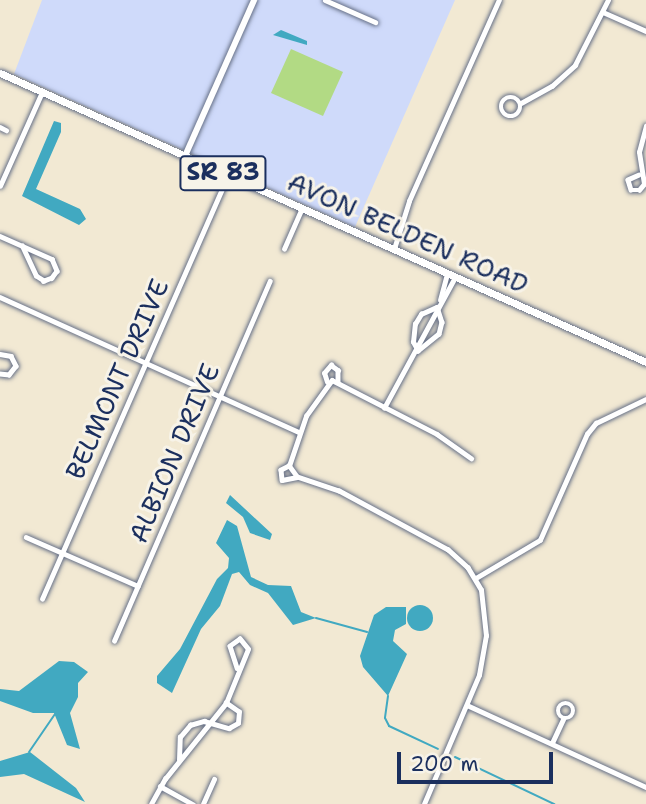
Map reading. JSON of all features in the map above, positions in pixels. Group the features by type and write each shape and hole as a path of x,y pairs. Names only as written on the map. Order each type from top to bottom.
{"main road":[{"name":"AVON BELDEN ROAD","path":"0,73 646,362"}],"street":[{"path":"186,156 254,0"},
{"path":"325,0 375,22"},
{"path":"394,249 409,201 499,0"},
{"path":"521,103 510,97 502,103 502,110 506,116 517,116 521,103 568,72 586,48 608,0"},
{"path":"603,12 646,31"},
{"path":"0,186 42,92"},
{"path":"639,175 639,144 646,126"},
{"path":"0,127 6,130"},
{"name":"BELMONT DRIVE","path":"42,599 228,175"},
{"path":"284,248 302,208"},
{"path":"0,236 52,259 57,271 52,278 44,281 36,276 22,246"},
{"path":"384,408 418,351 438,304 447,273"},
{"path":"418,351 413,342 415,324 421,314 438,304 455,277"},
{"name":"ALBION DRIVE","path":"114,641 270,281"},
{"path":"0,297 299,432"},
{"path":"418,351 439,334 442,322 438,304"},
{"path":"0,354 12,356 16,366 9,375 0,374"},
{"path":"424,804 479,676 486,636 484,602 476,578 448,550 339,491 297,477 282,480 281,470 289,466 299,432 332,381 438,435 471,458"},
{"path":"476,578 540,540 587,434 596,423 646,399"},
{"path":"289,466 297,477"},
{"path":"26,537 138,586"},
{"path":"151,804 179,760 226,703 237,668 248,649 240,639 230,646 237,668"},
{"path":"179,760 177,747 184,731 195,722 229,728 238,723 239,712 226,703"},
{"path":"467,705 646,787"},
{"path":"552,743 563,719"},
{"path":"203,804 214,779"},
{"path":"160,786 194,804"}],"shaded area":[{"path":"42,0 455,0 355,227 14,74"}],"green space":[{"path":"291,49 343,72 323,116 271,93"}],"water":[{"path":"281,30 307,41 307,45 273,35"},
{"path":"54,121 61,123 61,132 36,189 80,209 86,219 79,225 22,196"},
{"path":"230,495 272,534 270,540 250,533 243,517 226,503"},
{"path":"227,520 237,526 251,577 268,585 291,586 301,612 316,618 293,625 268,593 250,585 239,572 232,574 220,606 201,629 172,693 157,683 157,676 180,649 217,579 228,568 229,558 216,543"},
{"path":"420,605 429,609 433,618 429,627 420,631 411,627 407,618 411,609"},
{"path":"386,607 406,607 406,624 395,630 393,641 407,654 388,696 363,667 360,656 374,615"},
{"path":"59,661 74,662 88,672 78,683 78,697 70,713 80,749 67,745 54,713 33,713 0,701 0,689 19,691"},
{"path":"30,752 76,788 85,802 24,774 0,777 0,761"}],"waterway":[{"path":"316,618 367,632"},
{"path":"388,696 385,718 389,726 438,749"},
{"path":"29,752 55,714"},
{"path":"455,757 554,804"}]}
